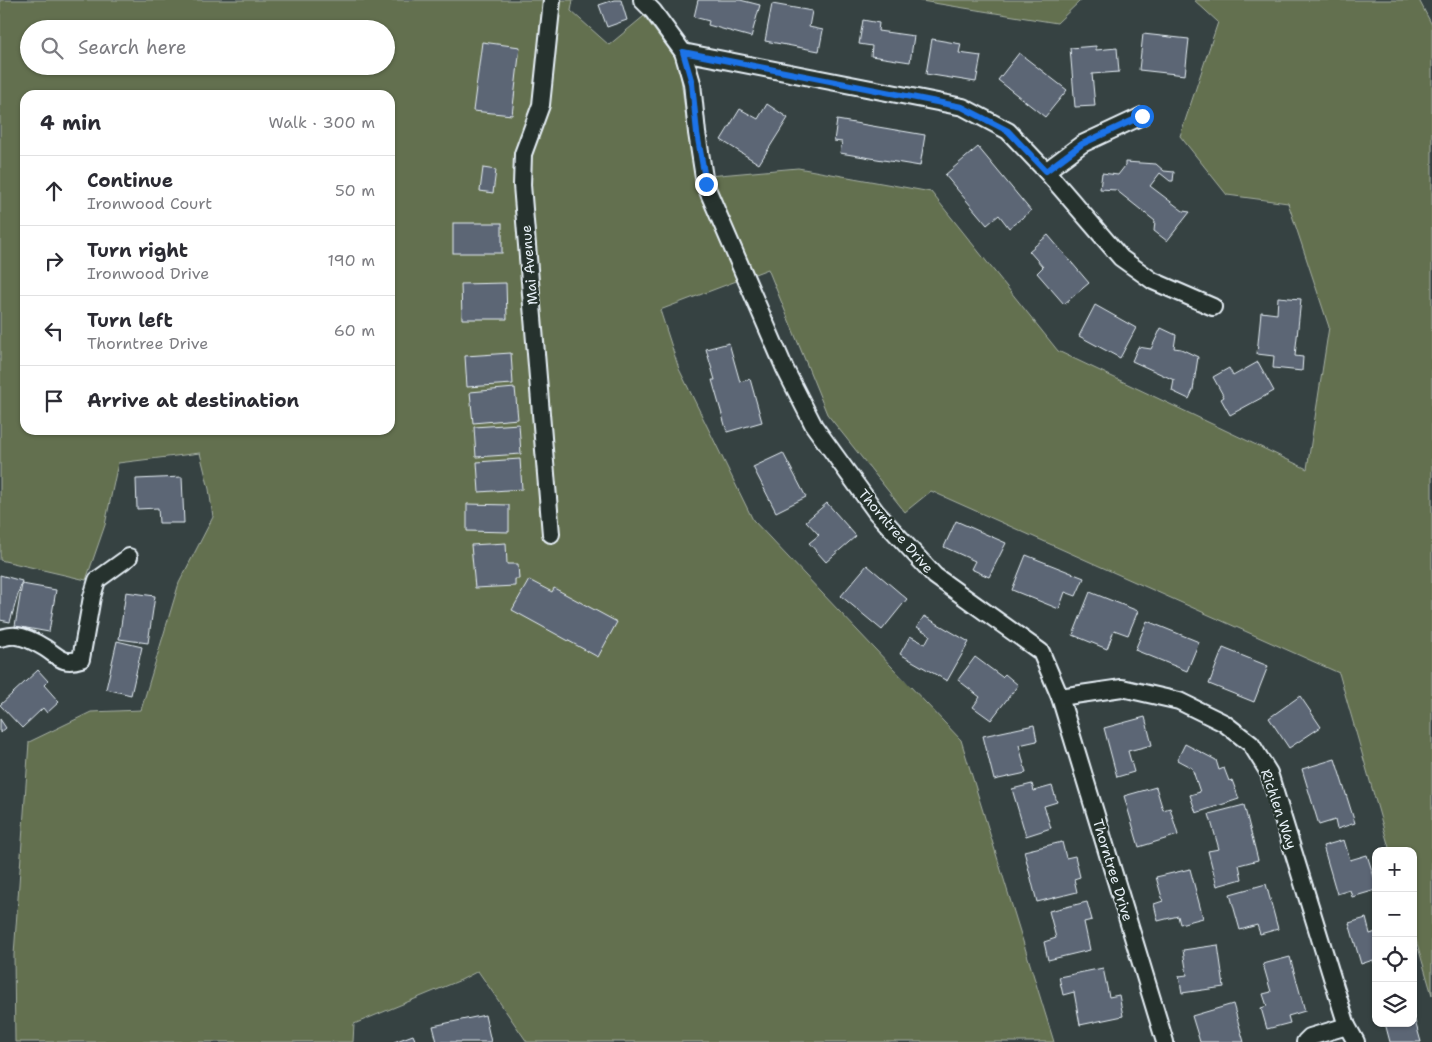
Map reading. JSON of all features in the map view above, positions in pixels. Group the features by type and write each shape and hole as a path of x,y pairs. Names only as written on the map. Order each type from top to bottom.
{"street":[{"name":"Mai Avenue","path":"551,534 522,185 523,154 542,105 552,0"},
{"name":"Thorntree Drive","path":"642,0 653,11 683,52 692,83 697,133 706,184 785,369 814,426 876,512 935,576 1041,652 1060,698 1165,1042"},
{"path":"683,52 962,107 1008,131 1046,171 1121,258 1153,281 1213,307"},
{"path":"1046,171 1082,144 1142,116"},
{"path":"0,638 14,635 44,647 60,659 72,662 81,659 92,597 97,580 129,557"},
{"name":"Richlen Way","path":"1060,698 1122,688 1179,701 1224,723 1251,744 1269,773 1347,1026 1356,1042"},
{"path":"1305,1042 1310,1038 1347,1026"}],"green space":[{"path":"0,0 573,0 571,11 609,45 644,16 679,63 688,134 697,177 798,168 931,192 1058,351 1307,469 1329,327 1288,203 1227,195 1180,136 1218,22 1194,0 1419,0 1432,25 1432,995 1417,944 1417,847 1389,847 1339,673 931,491 905,512 827,414 768,269 660,310 679,369 753,520 961,740 1054,1042 527,1042 478,971 461,980 354,1024 353,1042 15,1042 14,955 29,742 91,712 141,710 179,583 213,517 209,489 200,453 118,463 105,525 86,580 0,560"},
{"path":"915,0 1081,0 1057,23"}],"building":[{"path":"614,0 621,0 627,20 607,27 599,5"},
{"path":"698,0 740,0 760,5 751,37 708,25 709,21 694,17"},
{"path":"772,4 812,11 809,27 823,30 819,51 765,41"},
{"path":"863,20 879,23 878,31 914,36 910,62 871,56 872,46 859,44"},
{"path":"1143,34 1189,39 1185,75 1139,70"},
{"path":"932,39 961,44 959,53 981,56 976,82 926,74"},
{"path":"482,42 520,47 512,115 473,111"},
{"path":"1096,46 1096,50 1117,48 1119,72 1092,74 1095,106 1075,107 1070,48"},
{"path":"1019,53 1067,90 1045,117 998,80"},
{"path":"767,104 788,118 759,164 721,140 740,109 758,119"},
{"path":"837,120 925,135 920,166 840,153 842,142 834,141"},
{"path":"978,147 1031,211 1009,228 999,215 987,225 945,175"},
{"path":"1125,162 1156,164 1164,171 1174,172 1173,181 1170,181 1160,173 1150,186 1183,211 1190,212 1167,241 1154,231 1155,221 1116,190 1100,189 1102,173 1118,175 1125,166"},
{"path":"483,168 496,170 493,193 480,191"},
{"path":"453,223 502,223 502,253 453,253"},
{"path":"1048,235 1089,283 1064,304 1037,273 1043,267 1029,251"},
{"path":"506,283 507,319 462,319 461,284"},
{"path":"1278,297 1301,299 1295,356 1303,357 1302,371 1273,368 1274,356 1257,354 1261,312 1277,314"},
{"path":"1095,305 1136,328 1120,358 1079,336"},
{"path":"1161,328 1176,335 1174,348 1181,349 1198,357 1193,390 1189,399 1172,391 1174,380 1132,361 1138,347 1151,349"},
{"path":"729,343 740,382 750,379 762,422 727,432 712,380 715,380 706,349"},
{"path":"511,353 513,384 467,387 465,356"},
{"path":"1258,362 1274,391 1230,415 1221,399 1224,397 1213,377 1229,368 1233,376"},
{"path":"515,388 518,419 473,423 470,392"},
{"path":"519,424 521,454 476,457 474,427"},
{"path":"783,453 806,497 776,512 753,467"},
{"path":"520,459 522,489 479,492 477,462"},
{"path":"182,477 184,523 159,523 158,508 137,509 136,479"},
{"path":"827,503 856,536 826,562 809,543 819,535 806,521"},
{"path":"467,504 509,505 509,532 467,531"},
{"path":"956,521 1006,543 989,577 971,569 975,561 944,547"},
{"path":"506,543 507,564 518,564 519,579 515,579 515,586 475,588 471,545"},
{"path":"1026,555 1084,578 1076,596 1065,592 1059,609 1012,590"},
{"path":"867,565 907,599 882,630 841,596"},
{"path":"0,575 22,581 10,622 0,620"},
{"path":"529,580 552,592 554,588 617,622 598,657 512,610"},
{"path":"22,584 56,590 49,632 15,626"},
{"path":"126,592 155,596 148,643 119,639"},
{"path":"1090,592 1138,611 1128,635 1114,630 1107,649 1073,635"},
{"path":"924,616 969,642 947,681 900,654 910,636 925,644 930,635 917,627"},
{"path":"1147,621 1199,642 1187,671 1135,650"},
{"path":"117,641 142,647 131,695 106,689"},
{"path":"1223,648 1268,666 1254,702 1209,684"},
{"path":"975,657 1002,677 1005,674 1018,685 991,720 973,707 980,697 958,680"},
{"path":"38,670 48,681 44,685 59,702 47,713 43,708 22,728 0,705"},
{"path":"1300,696 1321,727 1289,748 1269,718"},
{"path":"1145,717 1152,745 1128,751 1134,772 1117,777 1104,728"},
{"path":"0,719 6,728 0,733"},
{"path":"1034,725 1037,741 1019,745 1026,773 994,780 983,736"},
{"path":"1185,744 1216,760 1219,770 1224,768 1229,781 1232,780 1239,799 1196,813 1190,795 1200,792 1192,768 1177,760"},
{"path":"1335,759 1355,823 1337,829 1335,820 1319,825 1302,769"},
{"path":"1032,784 1034,791 1052,786 1057,802 1044,806 1051,828 1026,836 1012,789"},
{"path":"1156,787 1163,810 1170,808 1178,835 1139,847 1124,796"},
{"path":"1244,805 1258,860 1239,865 1242,879 1217,886 1208,851 1219,849 1209,814"},
{"path":"1344,840 1350,860 1367,855 1372,871 1372,891 1352,897 1350,890 1337,894 1323,846"},
{"path":"1062,842 1066,858 1075,856 1080,877 1074,879 1077,892 1037,902 1024,851"},
{"path":"1190,869 1203,918 1180,924 1178,916 1158,921 1154,904 1163,901 1156,877"},
{"path":"1266,884 1278,929 1260,934 1257,925 1240,930 1230,894"},
{"path":"1087,902 1092,920 1084,922 1090,950 1048,960 1044,942 1056,938 1049,911"},
{"path":"1366,918 1370,934 1372,933 1372,960 1361,964 1349,923"},
{"path":"1218,945 1224,987 1182,993 1179,976 1187,975 1183,950"},
{"path":"1290,957 1305,1011 1288,1016 1290,1023 1267,1029 1261,1008 1267,1006 1263,994 1271,992 1263,964"},
{"path":"1103,968 1109,997 1119,995 1123,1016 1080,1025 1074,992 1063,995 1059,977"},
{"path":"1233,1004 1244,1042 1200,1042 1192,1016"},
{"path":"485,1015 491,1042 437,1042 433,1026"},
{"path":"1386,1027 1417,1027 1421,1042 1390,1042"},
{"path":"413,1035 416,1042 394,1042"}],"route":[{"path":"706,184 697,133 692,83 683,52 962,107 1008,131 1046,171 1082,144 1142,116"}]}
